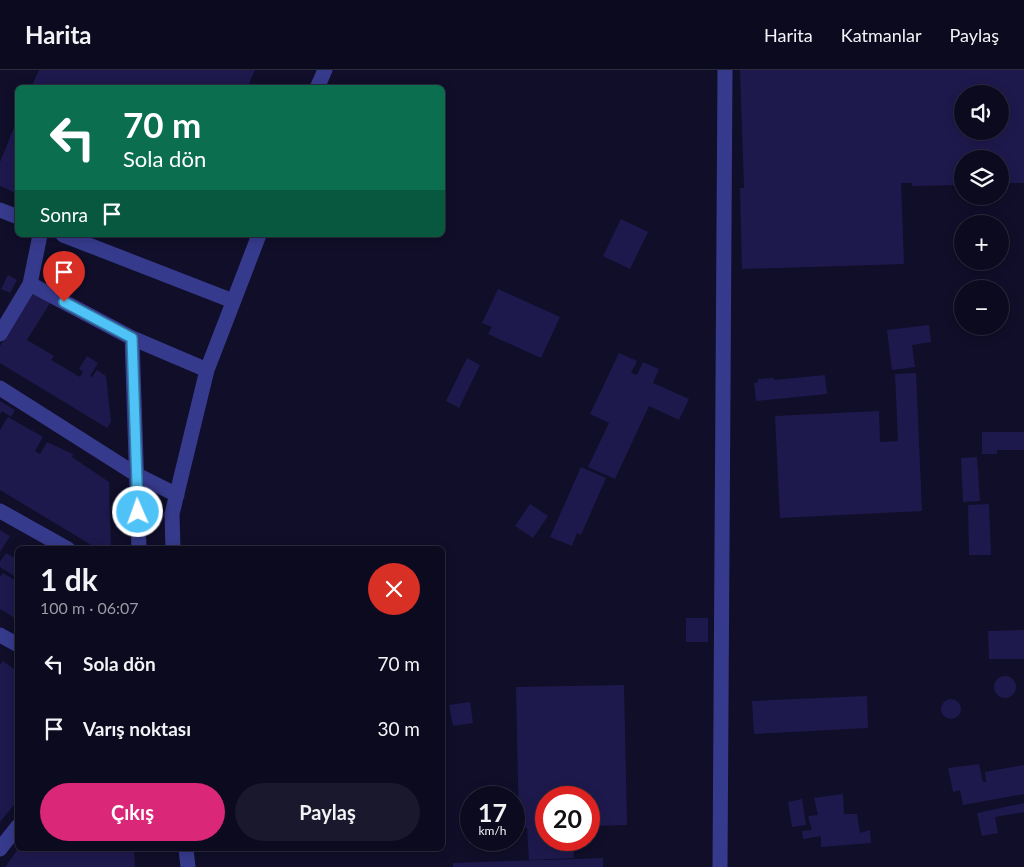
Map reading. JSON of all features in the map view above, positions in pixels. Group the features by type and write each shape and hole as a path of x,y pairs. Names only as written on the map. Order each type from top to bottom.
{"street":[{"path":"318,85 325,70"},
{"path":"720,867 725,70"},
{"path":"0,210 15,216"},
{"path":"0,334 30,284 40,237"},
{"path":"68,237 233,301"},
{"path":"173,546 172,514 207,370 258,237"},
{"path":"30,284 132,338 207,370"},
{"path":"132,338 139,546"},
{"path":"0,388 137,475 177,494"},
{"path":"0,511 63,546"},
{"path":"0,635 15,643"},
{"path":"0,849 15,830"},
{"path":"186,851 188,867"}],"building":[{"path":"39,70 255,70 248,85 32,85"},
{"path":"740,70 1024,70 1024,183 1009,183 1009,150 954,150 954,185 912,186 912,183 901,183 904,264 742,269 740,188 744,188"},
{"path":"15,125 15,193 0,186 0,162"},
{"path":"621,219 648,232 630,269 603,256"},
{"path":"8,275 17,280 10,293 1,289"},
{"path":"498,289 560,317 541,358 488,334 492,327 482,323"},
{"path":"33,293 50,303 27,340 54,356 51,360 80,377 83,372 79,369 87,356 98,363 90,376 92,377 97,370 106,376 111,422 107,428 0,363 0,346"},
{"path":"929,325 931,342 912,345 915,367 892,370 887,330"},
{"path":"619,353 637,361 631,373 637,375 643,362 659,369 653,383 689,399 679,420 649,406 615,479 588,467 609,423 590,414"},
{"path":"467,358 480,365 459,408 446,401"},
{"path":"916,373 922,511 780,518 775,416 879,411 880,442 898,441 895,374"},
{"path":"825,375 827,394 756,401 754,383 758,382 758,379 774,378 774,380"},
{"path":"0,401 15,410 11,417 2,411 0,414"},
{"path":"8,417 43,437 35,451 40,454 47,442 73,454 72,457 109,482 111,546 93,546 0,490 0,430"},
{"path":"982,432 1024,432 1024,450 997,450 997,454 982,454"},
{"path":"977,457 980,501 963,502 961,458"},
{"path":"581,467 606,478 581,535 577,533 572,546 550,537"},
{"path":"530,504 548,516 533,538 515,526"},
{"path":"989,504 991,555 969,555 968,505"},
{"path":"0,530 10,536 0,552"},
{"path":"6,553 15,558 14,576 0,567 0,562"},
{"path":"3,573 15,580 15,618 0,609 0,577"},
{"path":"686,618 708,618 708,642 686,642"},
{"path":"1024,630 1024,659 989,659 988,631"},
{"path":"3,661 15,670 15,804 0,822 0,665"},
{"path":"1005,676 1013,679 1016,687 1013,695 1005,698 997,695 994,687 997,679"},
{"path":"624,685 627,825 600,826 600,786 535,786 535,851 574,851 574,858 529,860 527,828 525,828 525,786 518,786 516,687"},
{"path":"867,696 868,728 754,734 752,701"},
{"path":"947,699 955,699 961,705 961,713 955,719 947,719 941,713 941,705"},
{"path":"470,702 473,723 453,726 449,705"},
{"path":"979,764 983,782 986,782 985,772 1024,765 1024,794 963,805 960,790 953,792 948,768"},
{"path":"843,794 844,814 857,814 860,833 870,830 871,843 821,847 821,836 803,839 802,831 812,830 808,816 818,815 814,798"},
{"path":"802,799 806,825 792,827 788,802"},
{"path":"1024,803 1024,812 995,817 998,833 982,836 977,813"},
{"path":"17,851 134,851 135,867 5,867"},
{"path":"603,858 603,867 453,867 453,863"}],"route":[{"path":"64,302 132,338 138,512"}]}
